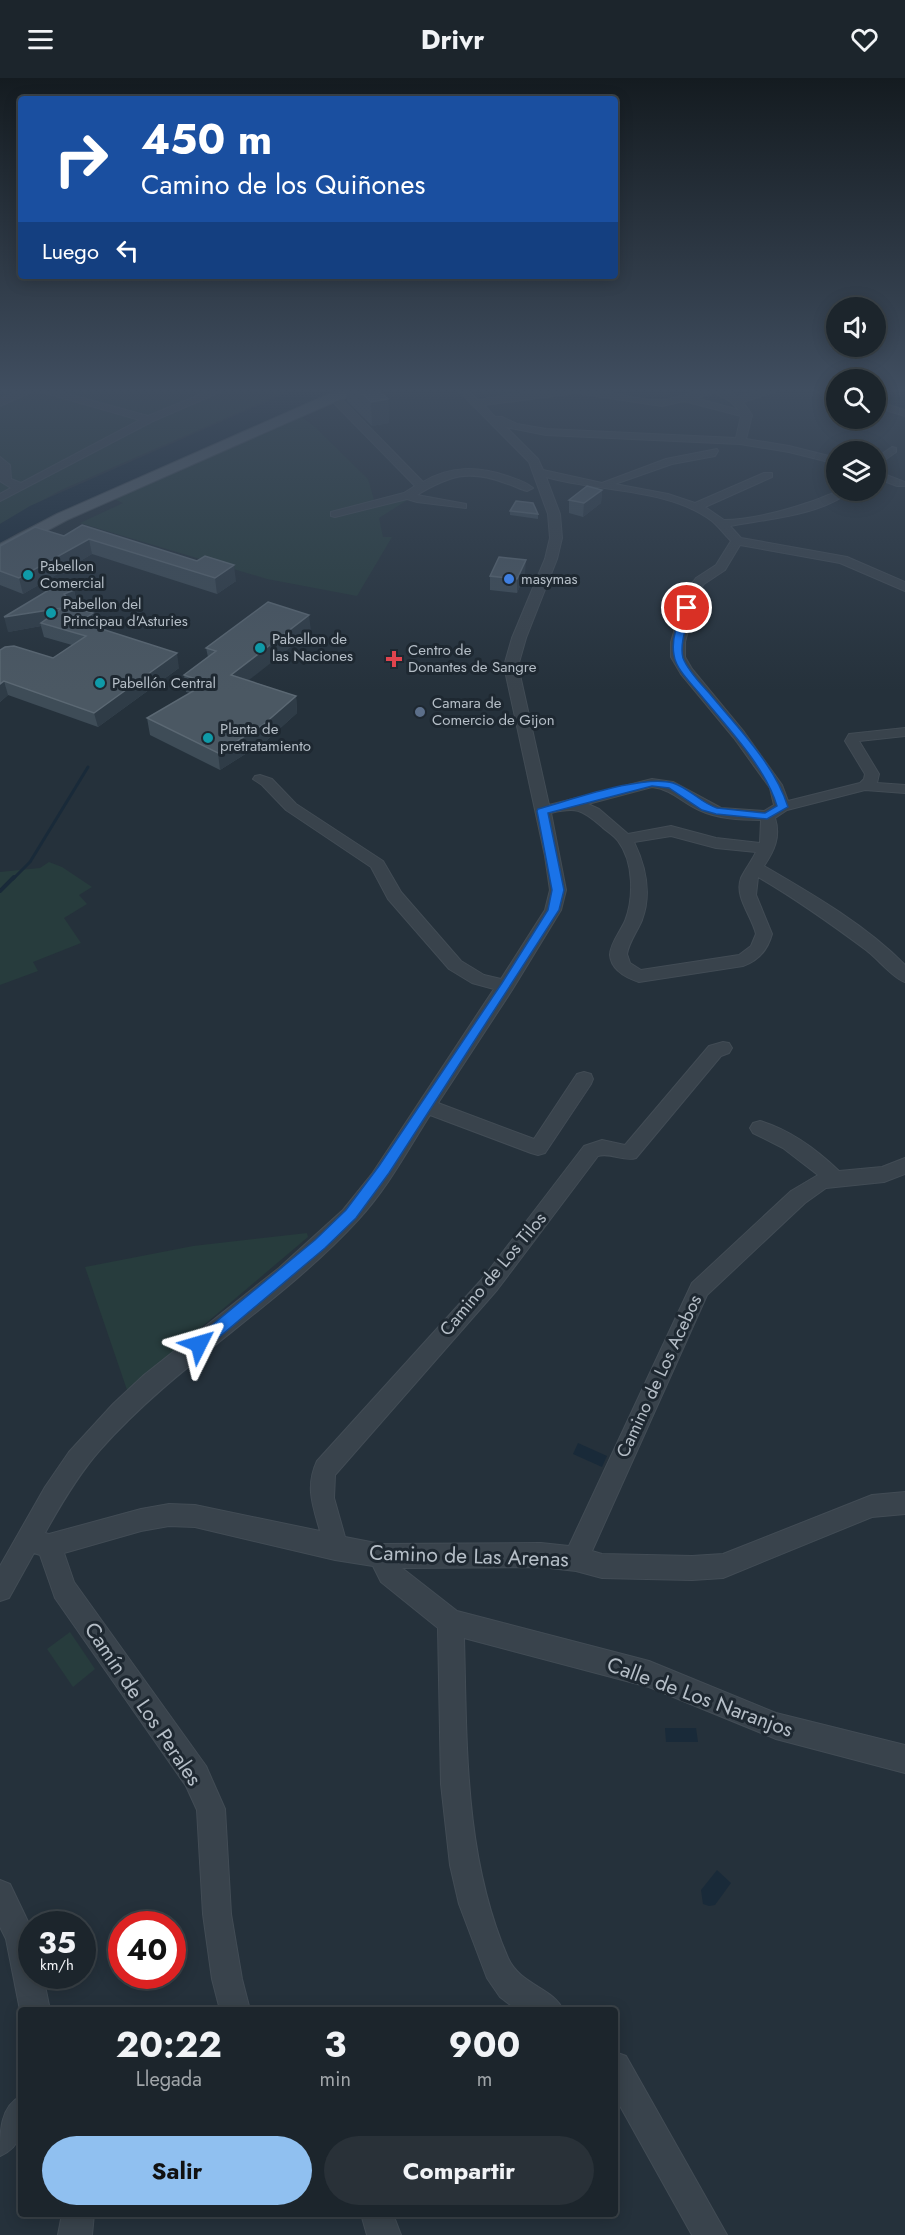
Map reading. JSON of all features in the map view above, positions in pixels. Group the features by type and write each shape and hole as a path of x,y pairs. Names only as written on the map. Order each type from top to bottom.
{"main road":[{"path":"0,551 27,534 124,490"}],"street":[{"path":"0,498 15,490"},
{"path":"335,514 408,495 417,490"},
{"path":"0,1589 39,1543 54,1493 90,1444 148,1388 320,1244 351,1214 506,986 553,910 558,890 511,666 519,638 551,560 556,538 554,514 546,490"},
{"path":"629,490 695,507 721,523 809,508 830,501"},
{"path":"695,507 735,490"},
{"path":"408,495 417,499 462,506"},
{"path":"721,523 721,526 737,541 843,560 905,587"},
{"path":"737,541 721,567 700,581 692,591 678,642 678,657 686,671 739,735 772,782 782,807"},
{"path":"869,780 864,764 852,741 854,737 905,732"},
{"path":"260,779 267,782 291,807 377,864 394,894 455,965 478,979 506,986"},
{"path":"542,811 652,783 672,786 706,808 767,816 782,807 869,780 904,790"},
{"path":"574,803 594,812 625,839 636,861 641,882 639,907 620,945 619,958 625,968 639,976 743,960 757,950 763,940 764,928 751,907 748,879 768,849 767,816"},
{"path":"625,839 671,831 716,843 768,849"},
{"path":"755,868 787,886 900,970"},
{"name":"Camino de Los Tilos","path":"335,1548 334,1535 320,1492 320,1480 325,1469 490,1284 591,1151 602,1147 629,1153 714,1050 723,1048"},
{"path":"426,1106 538,1148 584,1079"},
{"path":"760,1128 786,1139 812,1156 834,1178"},
{"name":"Camino de Los Acebos","path":"576,1559 699,1289 798,1197 820,1182 834,1178 850,1179 884,1174 905,1166"},
{"name":"Camino de Las Arenas","path":"39,1543 169,1515 195,1516 335,1548 381,1556 541,1555 576,1559 602,1566 723,1566 872,1506 905,1503"},
{"name":"Camín de Los Perales","path":"39,1543 64,1589 196,1776 211,1809 217,1914 226,1979 234,2007"},
{"name":"Calle de Los Naranjos","path":"381,1556 390,1574 451,1622 649,1674 776,1726 905,1759"},
{"path":"451,1622 451,1721 459,1827 477,1916 501,1976 526,2000 541,2007"},
{"path":"0,1894 20,1938 34,2007"},
{"path":"618,2072 710,2235"},
{"path":"0,2140 18,2116"},
{"path":"75,2235 78,2217"},
{"path":"378,2217 384,2235"}],"green space":[{"path":"0,490 62,490 61,490 0,524"},
{"path":"125,490 371,490 374,500 412,490 424,490 379,518 383,537 392,537 357,596 267,579 80,523 123,503 109,497"},
{"path":"49,862 62,867 92,887 79,895 87,904 64,918 81,943 33,962 38,971 0,985 0,872 40,868"},
{"path":"307,1233 308,1237 127,1390 85,1267 193,1246"},
{"path":"70,1632 95,1669 73,1687 47,1649"}],"water":[{"path":"67,490 112,490 19,532 0,544 0,524 30,506"},
{"path":"578,1443 607,1456 602,1467 573,1454"},
{"path":"665,1728 696,1728 698,1742 666,1742"},
{"path":"717,1870 731,1883 715,1905 709,1906 703,1904 701,1890"}],"building":[{"path":"582,490 602,490 584,503 569,500"},
{"path":"516,501 533,503 538,514 510,511"},
{"path":"82,525 197,561 205,556 234,565 215,578 89,539 19,578 0,571 0,546 35,527 64,536"},
{"path":"499,557 526,560 517,579 490,576"},
{"path":"57,585 74,590 64,594 75,608 93,613 80,622 177,653 94,713 4,681 0,684 0,650 5,647 14,646 53,658 86,636 41,623 62,608 4,617"},
{"path":"268,602 309,615 231,675 296,696 264,724 218,753 147,718 207,683 184,675 216,651 206,648"}],"waterway":[{"path":"13,879 30,862 88,767"},
{"path":"0,891 14,877"}],"place":[{"name":"Pabellon Comercial","path":"28,575"},
{"name":"masymas","path":"509,579"},
{"name":"Pabellon del Principau d'Asturies","path":"51,613"},
{"name":"Pabellon de las Naciones","path":"260,648"},
{"name":"Centro de Donantes de Sangre","path":"394,659"},
{"name":"Pabellón Central","path":"100,683"},
{"name":"Camara de Comercio de Gijon","path":"420,712"},
{"name":"Planta de pretratamiento","path":"208,738"}],"route":[{"path":"199,1344 320,1244 351,1214 384,1169 506,986 553,910 558,890 553,856 542,811 652,783 672,786 706,808 716,811 767,816 782,807 777,788 739,735 686,671 678,657 678,642 687,608"}]}
